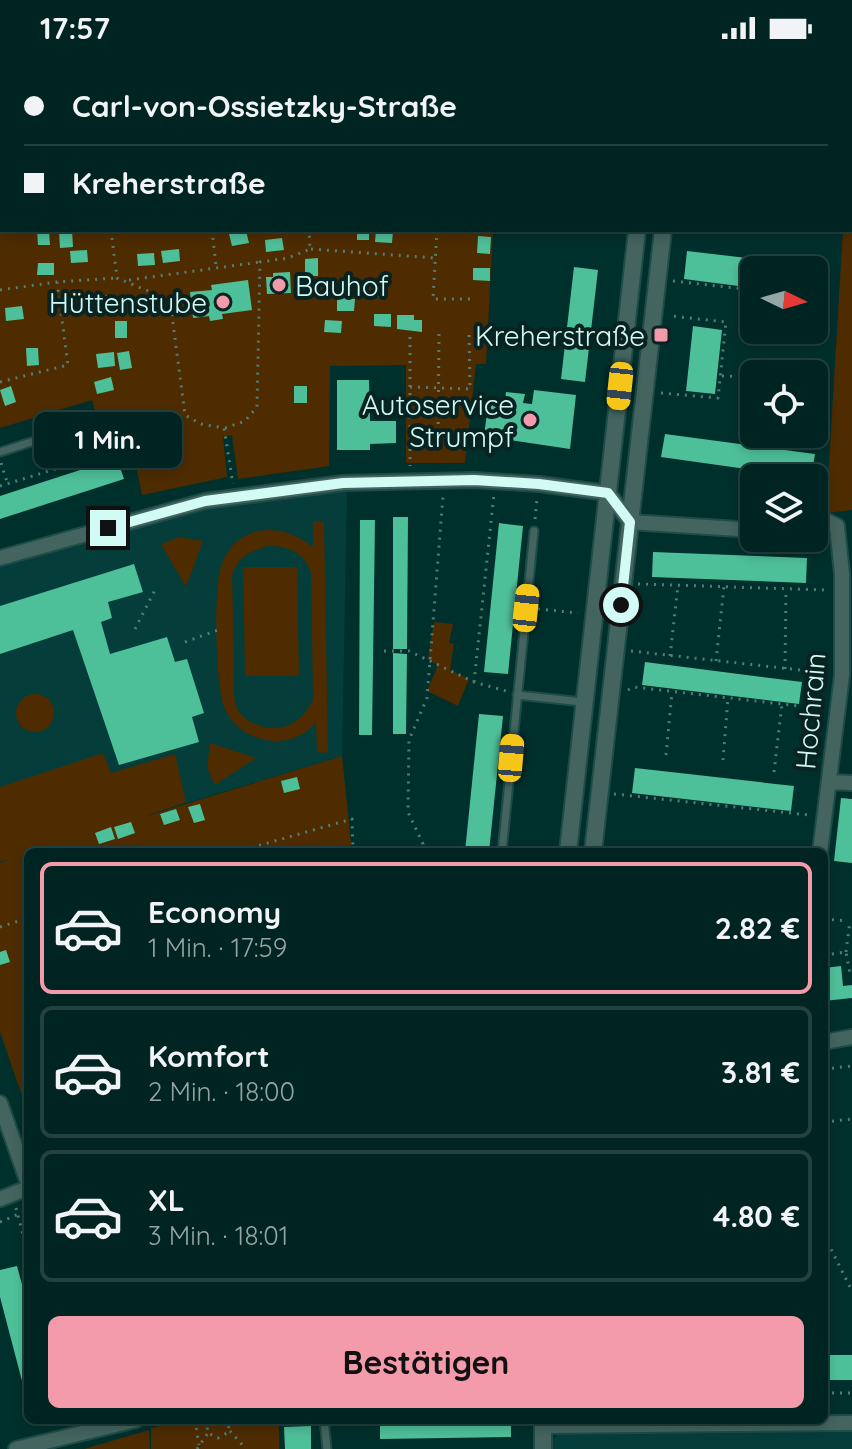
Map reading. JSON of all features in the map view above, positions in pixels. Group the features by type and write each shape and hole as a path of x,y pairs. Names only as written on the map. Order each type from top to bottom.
{"street":[{"path":"568,848 637,232"},
{"path":"593,848 663,232"},
{"path":"0,558 205,501 343,483 496,481 539,484 608,493 630,522 740,529"},
{"name":"Hochrain","path":"820,848 842,675 842,574 837,526 828,522"},
{"path":"829,782 852,783"},
{"path":"828,1041 852,1037"},
{"path":"0,1103 24,1174"},
{"path":"6,1197 24,1188"},
{"path":"828,1423 852,1423"},
{"path":"16,1449 119,1424"},
{"path":"543,1424 543,1449"}],"lane":[{"path":"0,452 91,423"},
{"path":"502,848 534,531"},
{"path":"517,695 585,702"},
{"path":"324,1424 327,1449"}],"path":[{"path":"111,232 117,278"},
{"path":"212,232 216,266"},
{"path":"309,232 310,249"},
{"path":"437,232 433,299 475,299"},
{"path":"127,281 288,258 310,249 435,258"},
{"path":"0,290 117,278 170,300 185,415 201,424 224,428 245,421 257,407 260,262"},
{"path":"678,281 740,288"},
{"path":"0,382 68,365 57,282"},
{"path":"645,391 718,398 726,322 654,314"},
{"path":"410,387 470,389 469,329"},
{"path":"438,448 439,330"},
{"path":"410,337 410,482"},
{"path":"720,376 740,377"},
{"path":"224,428 235,497"},
{"path":"0,486 104,454"},
{"path":"0,459 8,484"},
{"path":"422,848 408,812 409,740 427,698 444,481"},
{"path":"474,682 496,481"},
{"path":"534,531 539,484"},
{"path":"623,583 842,590"},
{"path":"670,656 678,585"},
{"path":"716,661 724,586"},
{"path":"785,669 786,589"},
{"path":"135,629 155,590"},
{"path":"526,608 595,614"},
{"path":"185,642 218,630"},
{"path":"616,650 842,675"},
{"path":"384,651 409,651 474,682 517,695"},
{"path":"610,700 634,687 799,706"},
{"path":"666,755 672,692"},
{"path":"723,760 728,698"},
{"path":"774,772 782,704"},
{"path":"600,792 824,817"},
{"path":"250,848 352,819 353,848"},
{"path":"0,927 24,919"},
{"path":"828,919 851,922 846,952 852,973"},
{"path":"828,954 846,952"},
{"path":"828,1069 852,1066"},
{"path":"828,1122 852,1119"},
{"path":"6,1197 18,1216 24,1239"},
{"path":"0,1222 24,1212"},
{"path":"828,1243 852,1291"},
{"path":"828,1393 852,1393"},
{"path":"195,1424 198,1447"},
{"path":"208,1424 208,1433 214,1438 222,1438 229,1430"},
{"path":"227,1424 246,1449"},
{"path":"198,1447 208,1433"}],"shaded area":[{"path":"0,232 493,232 486,364 476,364 465,463 406,463 406,365 330,366 329,466 238,479 232,435 223,437 227,477 142,495 133,451 102,437 92,400 0,428"},
{"path":"843,232 852,232 852,510 828,513"},
{"path":"347,490 342,756 44,848 24,848 24,855 0,863 0,560 205,504"},
{"path":"313,521 324,522 328,753 317,752 316,722 302,734 279,741 244,732 225,709 217,659 219,575 230,550 250,533 263,530 289,533 313,547","holes":["276,546 300,555 311,573 313,700 297,720 274,728 248,720 235,703 232,576 237,564 250,553"]},
{"path":"179,537 203,541 186,587 161,544"},
{"path":"243,567 297,567 299,676 245,676"},
{"path":"434,622 453,624 449,643 454,644 450,670 469,679 458,706 427,691 438,665 428,660"},
{"path":"35,694 48,700 54,713 48,726 35,732 22,726 16,713 22,700"},
{"path":"210,743 256,758 215,785 207,768"},
{"path":"103,753 111,773 175,754 186,802 140,818 342,756 350,848 24,848 24,1101 0,1032 0,863 8,860 0,861 0,787"},
{"path":"828,1414 852,1414 852,1449 552,1449 552,1440 562,1432 737,1424 828,1424"},
{"path":"168,1424 279,1424 279,1449 151,1449 151,1428"},
{"path":"149,1430 150,1449 84,1449"}],"building":[{"path":"37,232 49,232 50,245 38,245"},
{"path":"59,232 72,232 73,247 60,248"},
{"path":"246,232 249,243 232,246 229,234"},
{"path":"357,232 369,232 369,240 357,240"},
{"path":"376,232 393,232 392,243 375,242"},
{"path":"478,236 491,237 490,254 477,253"},
{"path":"282,238 284,250 266,252 265,240"},
{"path":"179,249 180,261 163,263 161,251"},
{"path":"87,250 88,262 71,263 70,251"},
{"path":"687,251 740,257 740,286 684,279"},
{"path":"154,253 155,265 138,266 137,254"},
{"path":"318,258 318,276 305,276 305,259"},
{"path":"38,263 54,263 54,275 37,275"},
{"path":"574,267 598,270 585,382 561,379"},
{"path":"473,268 490,268 490,281 473,280"},
{"name":"Bauhof","path":"290,272 291,293 267,294 266,277 273,277 273,273"},
{"path":"248,280 252,310 222,314 223,319 210,321 209,316 193,318 190,292 212,290 211,285"},
{"path":"372,280 385,280 385,297 372,297"},
{"path":"111,295 111,307 94,308 93,296"},
{"path":"337,298 355,299 354,311 337,311"},
{"path":"22,306 24,319 6,321 5,308"},
{"path":"374,314 391,314 391,327 374,326"},
{"path":"397,315 414,315 414,320 422,320 422,332 397,329"},
{"path":"325,320 342,321 341,333 324,332"},
{"path":"115,321 127,321 127,338 115,338"},
{"path":"693,326 722,330 715,394 686,391"},
{"path":"26,348 38,348 39,365 27,366"},
{"path":"129,351 132,368 120,370 117,353"},
{"path":"114,352 115,366 98,368 96,354"},
{"path":"111,377 114,390 97,394 94,382"},
{"path":"337,380 369,380 370,421 396,421 396,443 370,444 370,450 337,450"},
{"path":"11,386 16,402 5,406 0,390"},
{"path":"294,386 307,386 307,403 294,403"},
{"name":"Autoservice Strumpf","path":"534,390 576,395 570,449 484,436 489,399 505,401 506,392 525,394 523,403 532,404"},
{"path":"135,413 139,430 127,433 123,417"},
{"path":"665,434 740,444 740,448 815,454 813,464 740,464 740,468 661,457"},
{"path":"117,458 124,479 0,519 0,496"},
{"path":"393,517 408,517 407,649 393,649"},
{"path":"360,520 375,520 372,735 359,735"},
{"path":"499,523 523,526 508,674 484,672"},
{"path":"653,552 807,558 806,583 652,577"},
{"path":"134,564 143,592 108,602 112,618 101,622 110,654 167,637 175,662 187,659 204,713 192,717 199,742 119,765 73,630 0,654 0,606"},
{"path":"393,653 407,654 406,734 393,734"},
{"path":"645,662 802,682 799,704 642,685"},
{"path":"479,714 503,716 489,848 465,848"},
{"path":"635,768 794,786 791,811 632,793"},
{"path":"297,777 300,789 284,793 281,781"},
{"path":"841,798 852,799 852,863 834,861"},
{"path":"200,804 205,820 194,823 188,807"},
{"path":"176,809 180,820 164,825 160,814"},
{"path":"131,822 135,833 118,839 114,827"},
{"path":"111,827 115,839 99,844 95,833"},
{"path":"6,950 10,962 0,965 0,952"},
{"path":"841,966 843,986 852,985 852,998 828,1001 828,968"},
{"path":"17,1266 24,1292 24,1389 0,1297 0,1270"},
{"path":"828,1355 852,1355 852,1380 828,1380"},
{"path":"380,1424 511,1424 511,1437 380,1439"},
{"path":"311,1426 311,1449 285,1449 284,1427"}],"place":[{"name":"Bauhof","path":"279,285"},
{"name":"Hüttenstube","path":"223,302"},
{"name":"Kreherstraße","path":"661,335"},
{"name":"Autoservice Strumpf","path":"530,420"}],"route":[{"path":"108,528 205,501 343,483 474,480 608,493 630,522 621,605"}]}
